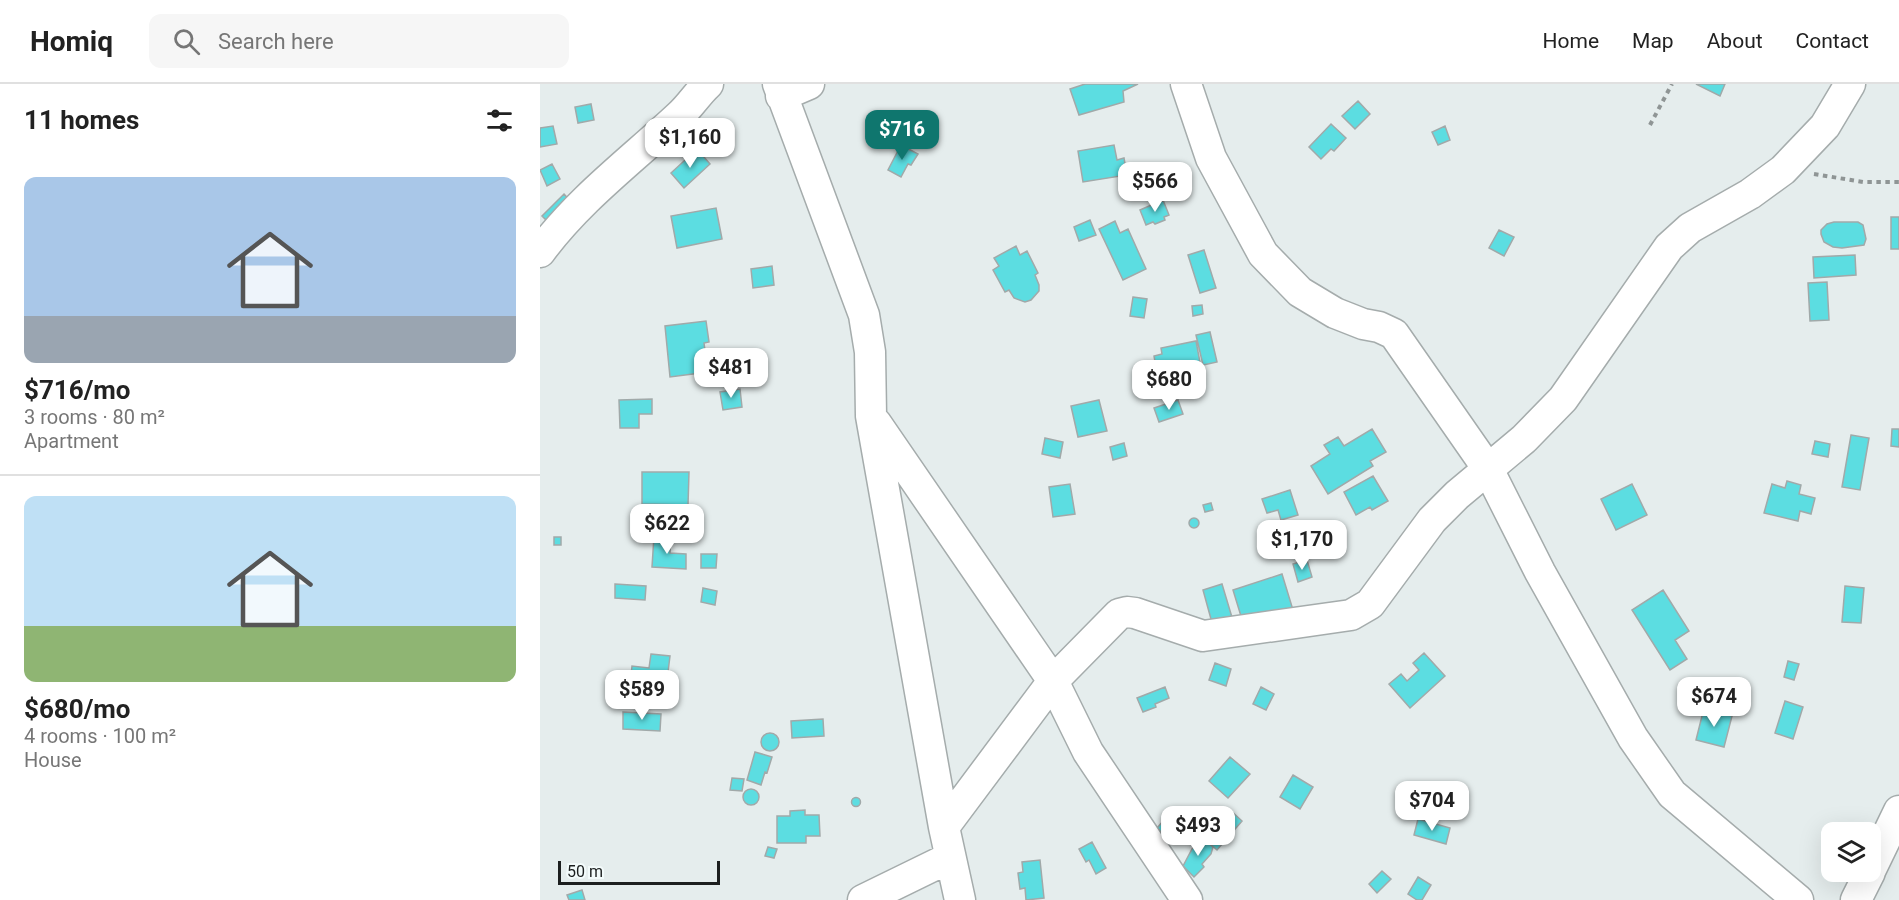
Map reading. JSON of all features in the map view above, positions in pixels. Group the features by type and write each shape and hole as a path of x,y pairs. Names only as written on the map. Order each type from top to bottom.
{"street":[{"path":"540,252 593,192 682,113 708,84"},
{"path":"809,84 780,90 864,315 870,352 871,416 949,858 960,900"},
{"path":"1186,84 1211,158 1263,254 1300,292 1335,314 1379,327 1394,334 1488,469 1540,572 1633,738 1672,794 1798,900"},
{"path":"944,827 1053,681 1119,614 1135,613 1203,636 1351,615 1370,604 1432,520 1457,495 1524,439 1563,399 1669,247 1690,228 1750,194 1783,170 1825,126 1850,84"},
{"path":"871,416 1053,681 1088,752 1187,900"},
{"path":"1881,849 1899,812"},
{"path":"863,900 949,858"},
{"path":"1856,900 1865,882"}],"path":[{"path":"1650,125 1672,84"},
{"path":"1783,170 1863,182 1899,182"}],"building":[{"path":"1085,84 1138,84 1123,91 1124,102 1079,115 1070,89"},
{"path":"1696,84 1725,84 1720,96"},
{"path":"1358,101 1370,114 1355,129 1342,116"},
{"path":"591,104 594,120 578,123 575,107"},
{"path":"1331,124 1346,138 1334,151 1331,149 1321,159 1309,147"},
{"path":"553,126 557,144 540,147 540,128"},
{"path":"1445,126 1450,140 1438,145 1432,132"},
{"path":"901,145 918,154 911,165 908,164 901,177 888,170"},
{"path":"1114,145 1117,160 1124,158 1127,175 1083,182 1078,151"},
{"path":"697,149 710,164 684,188 671,173"},
{"path":"552,164 560,179 547,186 540,170"},
{"path":"564,194 574,205 553,227 542,216"},
{"path":"1163,200 1169,215 1164,217 1165,220 1146,225 1140,210"},
{"path":"716,208 722,239 677,248 671,216"},
{"path":"1891,217 1899,217 1899,249 1891,249"},
{"path":"1090,220 1096,235 1079,241 1074,227"},
{"path":"1115,221 1120,233 1128,229 1146,269 1123,280 1099,229"},
{"path":"1858,222 1863,225 1866,239 1864,245 1842,248 1833,247 1824,242 1821,230 1827,224"},
{"path":"1499,230 1514,237 1504,256 1489,248"},
{"path":"1016,246 1020,255 1027,251 1038,273 1035,275 1039,291 1031,300 1025,302 1014,298 1009,290 1005,292 993,270 999,266 994,258"},
{"path":"1204,250 1216,288 1200,293 1188,255"},
{"path":"1855,255 1856,275 1814,278 1813,257"},
{"path":"772,266 774,285 753,288 751,269"},
{"path":"1827,282 1829,320 1810,321 1808,283"},
{"path":"1133,297 1147,299 1144,318 1130,316"},
{"path":"1202,305 1203,314 1193,316 1192,306"},
{"path":"706,321 709,342 704,343 708,372 670,377 665,326"},
{"path":"1210,332 1217,362 1203,365 1196,335"},
{"path":"1196,341 1202,373 1158,379 1154,356 1162,354 1161,348"},
{"path":"740,389 742,407 723,410 720,392"},
{"path":"652,399 652,414 639,414 639,428 620,428 619,400"},
{"path":"1099,400 1107,431 1078,437 1071,406"},
{"path":"1178,400 1183,414 1159,422 1154,408"},
{"path":"1372,429 1386,452 1370,461 1373,466 1328,494 1311,466 1330,454 1324,445 1338,437 1344,446"},
{"path":"1892,429 1899,429 1899,447 1891,446"},
{"path":"1851,435 1869,438 1860,490 1842,487"},
{"path":"1045,438 1063,442 1060,458 1042,454"},
{"path":"1815,441 1830,444 1828,457 1812,454"},
{"path":"1124,443 1127,456 1113,460 1110,447"},
{"path":"642,472 689,472 688,505 642,504"},
{"path":"1373,476 1388,501 1372,510 1370,507 1356,515 1344,492"},
{"path":"1787,481 1801,485 1799,494 1815,498 1811,514 1800,511 1798,521 1764,513 1772,484 1785,488"},
{"path":"1070,484 1075,514 1053,517 1049,487"},
{"path":"1632,484 1647,515 1616,530 1601,499"},
{"path":"1290,490 1298,515 1281,520 1278,510 1267,513 1262,499"},
{"path":"1211,503 1213,510 1205,512 1203,505"},
{"path":"1194,518 1198,519 1198,527 1194,528 1190,527 1189,523 1190,519"},
{"path":"1298,534 1303,547 1292,551 1287,539"},
{"path":"654,536 671,537 670,553 686,554 686,569 652,567"},
{"path":"554,537 561,537 561,545 554,545"},
{"path":"701,554 717,554 716,568 701,568"},
{"path":"1307,560 1312,577 1298,582 1293,564"},
{"path":"1282,574 1293,610 1244,626 1233,590"},
{"path":"615,584 646,586 645,600 615,598"},
{"path":"1222,584 1234,624 1214,630 1203,590"},
{"path":"1845,586 1864,588 1861,623 1842,622"},
{"path":"703,588 717,591 715,605 701,602"},
{"path":"1663,590 1689,631 1675,640 1687,659 1670,670 1632,610"},
{"path":"1424,653 1445,676 1410,708 1389,684 1401,674 1407,681 1419,670 1413,663"},
{"path":"651,654 670,656 666,688 630,684 632,666 649,668"},
{"path":"1788,661 1799,664 1794,680 1784,677"},
{"path":"1215,663 1231,669 1226,686 1209,680"},
{"path":"1165,687 1169,698 1143,712 1137,698"},
{"path":"1261,687 1274,694 1266,710 1253,704"},
{"path":"1785,701 1803,707 1793,739 1775,733"},
{"path":"1704,708 1732,716 1724,747 1696,740"},
{"path":"623,712 661,714 660,731 623,729"},
{"path":"823,719 824,736 792,738 791,721"},
{"path":"770,733 776,736 779,742 776,748 770,751 764,748 761,742 764,736"},
{"path":"755,752 772,757 761,785 747,780"},
{"path":"1230,757 1250,774 1228,798 1209,781"},
{"path":"1293,775 1313,787 1300,809 1280,797"},
{"path":"732,778 744,779 742,791 730,790"},
{"path":"751,789 757,791 759,797 757,803 751,805 745,803 743,797 745,791"},
{"path":"856,798 860,802 856,806 852,802"},
{"path":"1229,809 1242,821 1217,850 1203,838"},
{"path":"805,810 805,815 819,815 820,836 806,836 806,843 777,843 777,816 790,816 790,811"},
{"path":"1418,819 1450,828 1446,844 1414,835"},
{"path":"1164,820 1170,825 1162,833 1157,828"},
{"path":"1203,838 1213,847 1211,854 1202,864 1204,867 1194,877 1183,866 1192,849"},
{"path":"1092,842 1106,868 1096,874 1089,860 1086,862 1079,849"},
{"path":"768,847 777,849 774,858 765,856"},
{"path":"1040,860 1044,898 1026,900 1025,888 1020,889 1018,873 1023,872 1022,862"},
{"path":"1382,871 1391,879 1377,893 1369,884"},
{"path":"1418,877 1431,885 1422,900 1417,900 1408,894"},
{"path":"582,890 585,900 569,900 567,895"}]}
